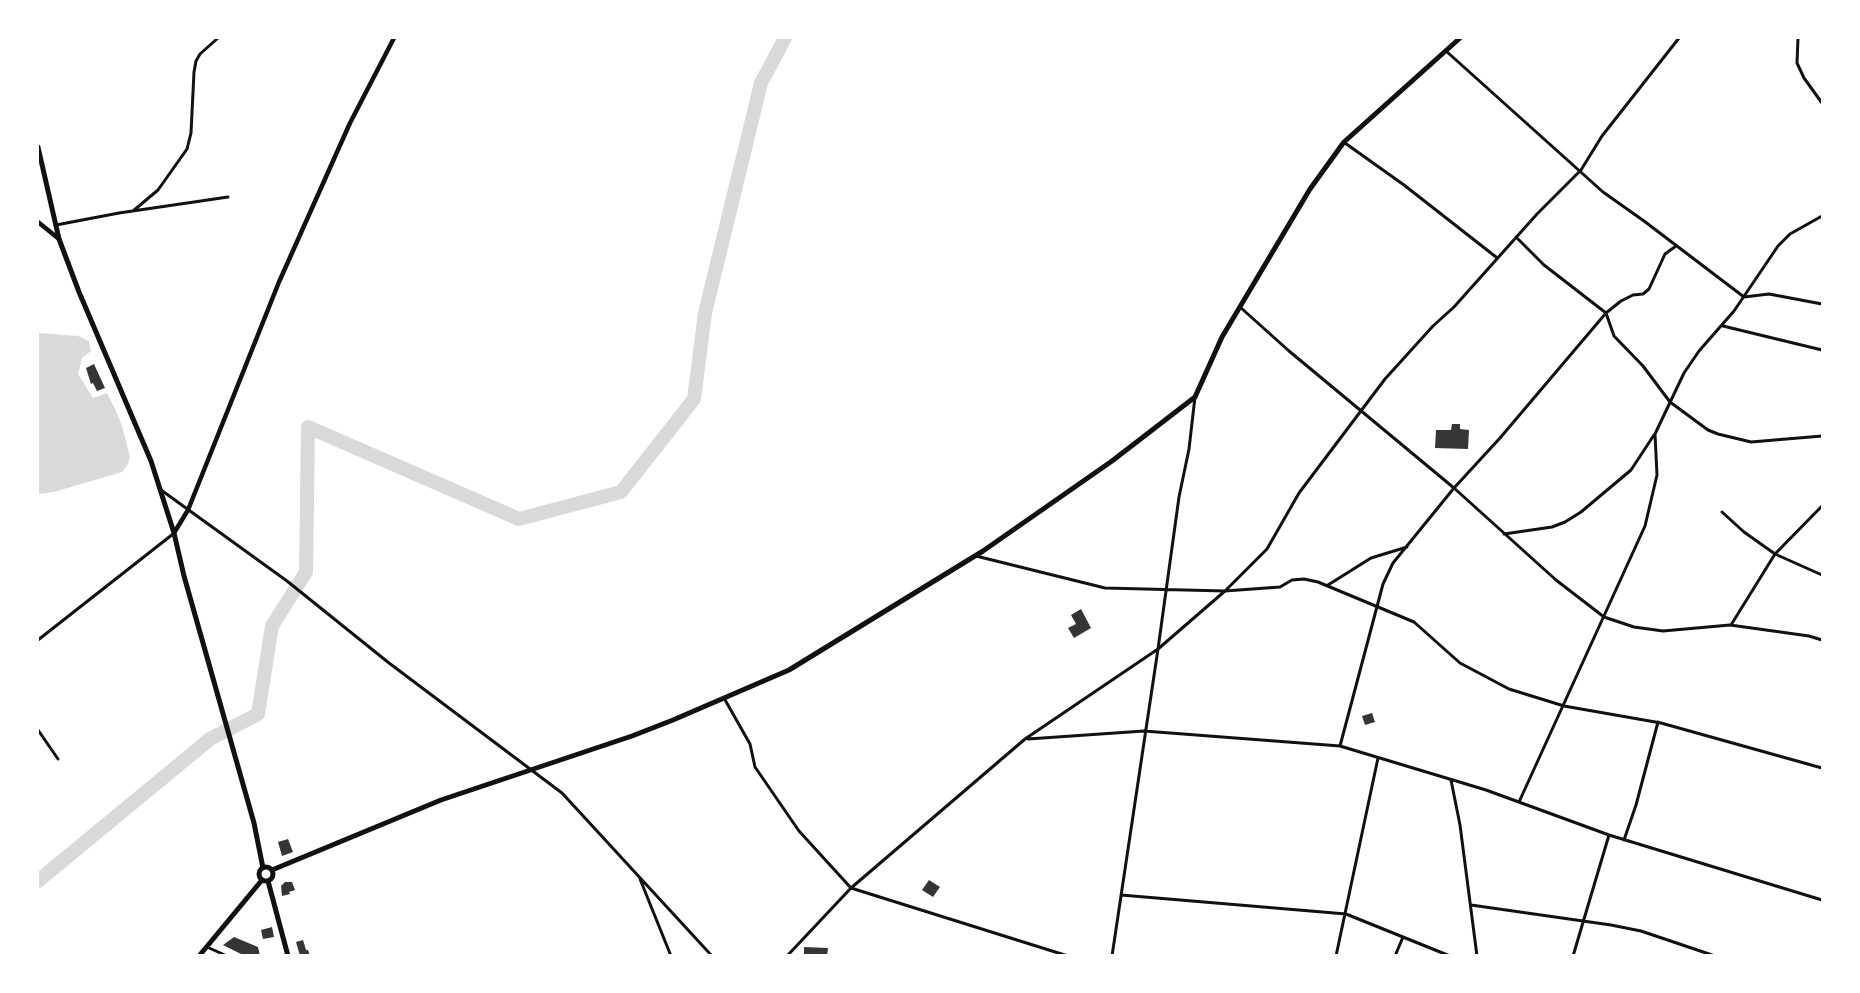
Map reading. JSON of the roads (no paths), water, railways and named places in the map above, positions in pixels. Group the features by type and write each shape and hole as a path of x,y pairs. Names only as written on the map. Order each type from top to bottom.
{"main road":[{"path":"174,532 188,510 279,282 350,123 394,38"},
{"path":"272,870 441,801 632,736 789,670 974,556 1112,461 1195,397 1222,337 1310,189 1344,142 1460,38"},
{"path":"38,147 59,239 79,292 151,461 174,532 184,576 254,823 263,868 260,875 265,880 288,956"},
{"path":"38,222 59,239"},
{"path":"263,868 268,867 272,870"},
{"path":"199,956 265,880 272,878 272,870"}],"street":[{"path":"133,211 158,190 187,149 190,141 196,61 200,54 218,38"},
{"path":"786,956 851,888 1025,740 1158,649 1225,591 1267,549 1299,493 1397,365 1432,326 1454,307 1537,214 1581,170 1602,136 1677,38"},
{"path":"1798,38 1797,63 1804,78 1822,103"},
{"path":"1445,50 1603,192 1744,297 1769,294 1822,303"},
{"path":"1344,142 1413,192 1496,258"},
{"path":"56,225 228,197"},
{"path":"1504,534 1552,527 1581,512 1631,470 1655,434 1684,373 1699,351 1723,326 1774,252 1790,234 1822,216"},
{"path":"1516,237 1544,265 1606,313 1614,336 1643,366 1670,402 1708,430 1751,442 1822,436"},
{"path":"1340,746 1377,606 1389,572 1455,488 1606,313 1621,301 1633,295 1642,294 1649,289 1665,254 1676,246"},
{"path":"1240,307 1289,351 1455,488 1556,580 1604,617 1634,627 1663,631 1730,625 1809,636 1822,640"},
{"path":"1723,326 1822,350"},
{"path":"1112,956 1195,397"},
{"path":"1519,802 1645,526 1657,475 1655,434"},
{"path":"159,488 288,581 389,663 533,769 574,804 712,956"},
{"path":"1730,625 1775,554 1822,506"},
{"path":"1722,512 1744,532 1775,554 1822,575"},
{"path":"38,640 174,532"},
{"path":"1328,585 1371,558 1407,547"},
{"path":"974,556 1105,588 1225,591 1280,587 1292,580 1304,579 1328,585 1414,622 1437,645 1477,674 1509,689 1564,705 1658,722 1822,768"},
{"path":"724,698 750,744 755,767 799,831 851,888 1068,956"},
{"path":"1624,840 1636,805 1658,722"},
{"path":"38,730 58,759"},
{"path":"1025,740 1144,731 1340,746 1519,802 1609,836 1822,900"},
{"path":"1336,956 1378,757"},
{"path":"1451,780 1460,825 1477,956"},
{"path":"1573,956 1609,836"},
{"path":"638,875 671,956"},
{"path":"1121,895 1346,914 1450,956"},
{"path":"1471,905 1583,920 1641,931 1715,956"},
{"path":"1395,956 1403,937"},
{"path":"207,947 227,956"}],"waterway":[{"path":"38,881 210,739 258,714 272,626 306,572 308,427 519,519 621,492 694,399 705,313 761,83 785,38"}]}
